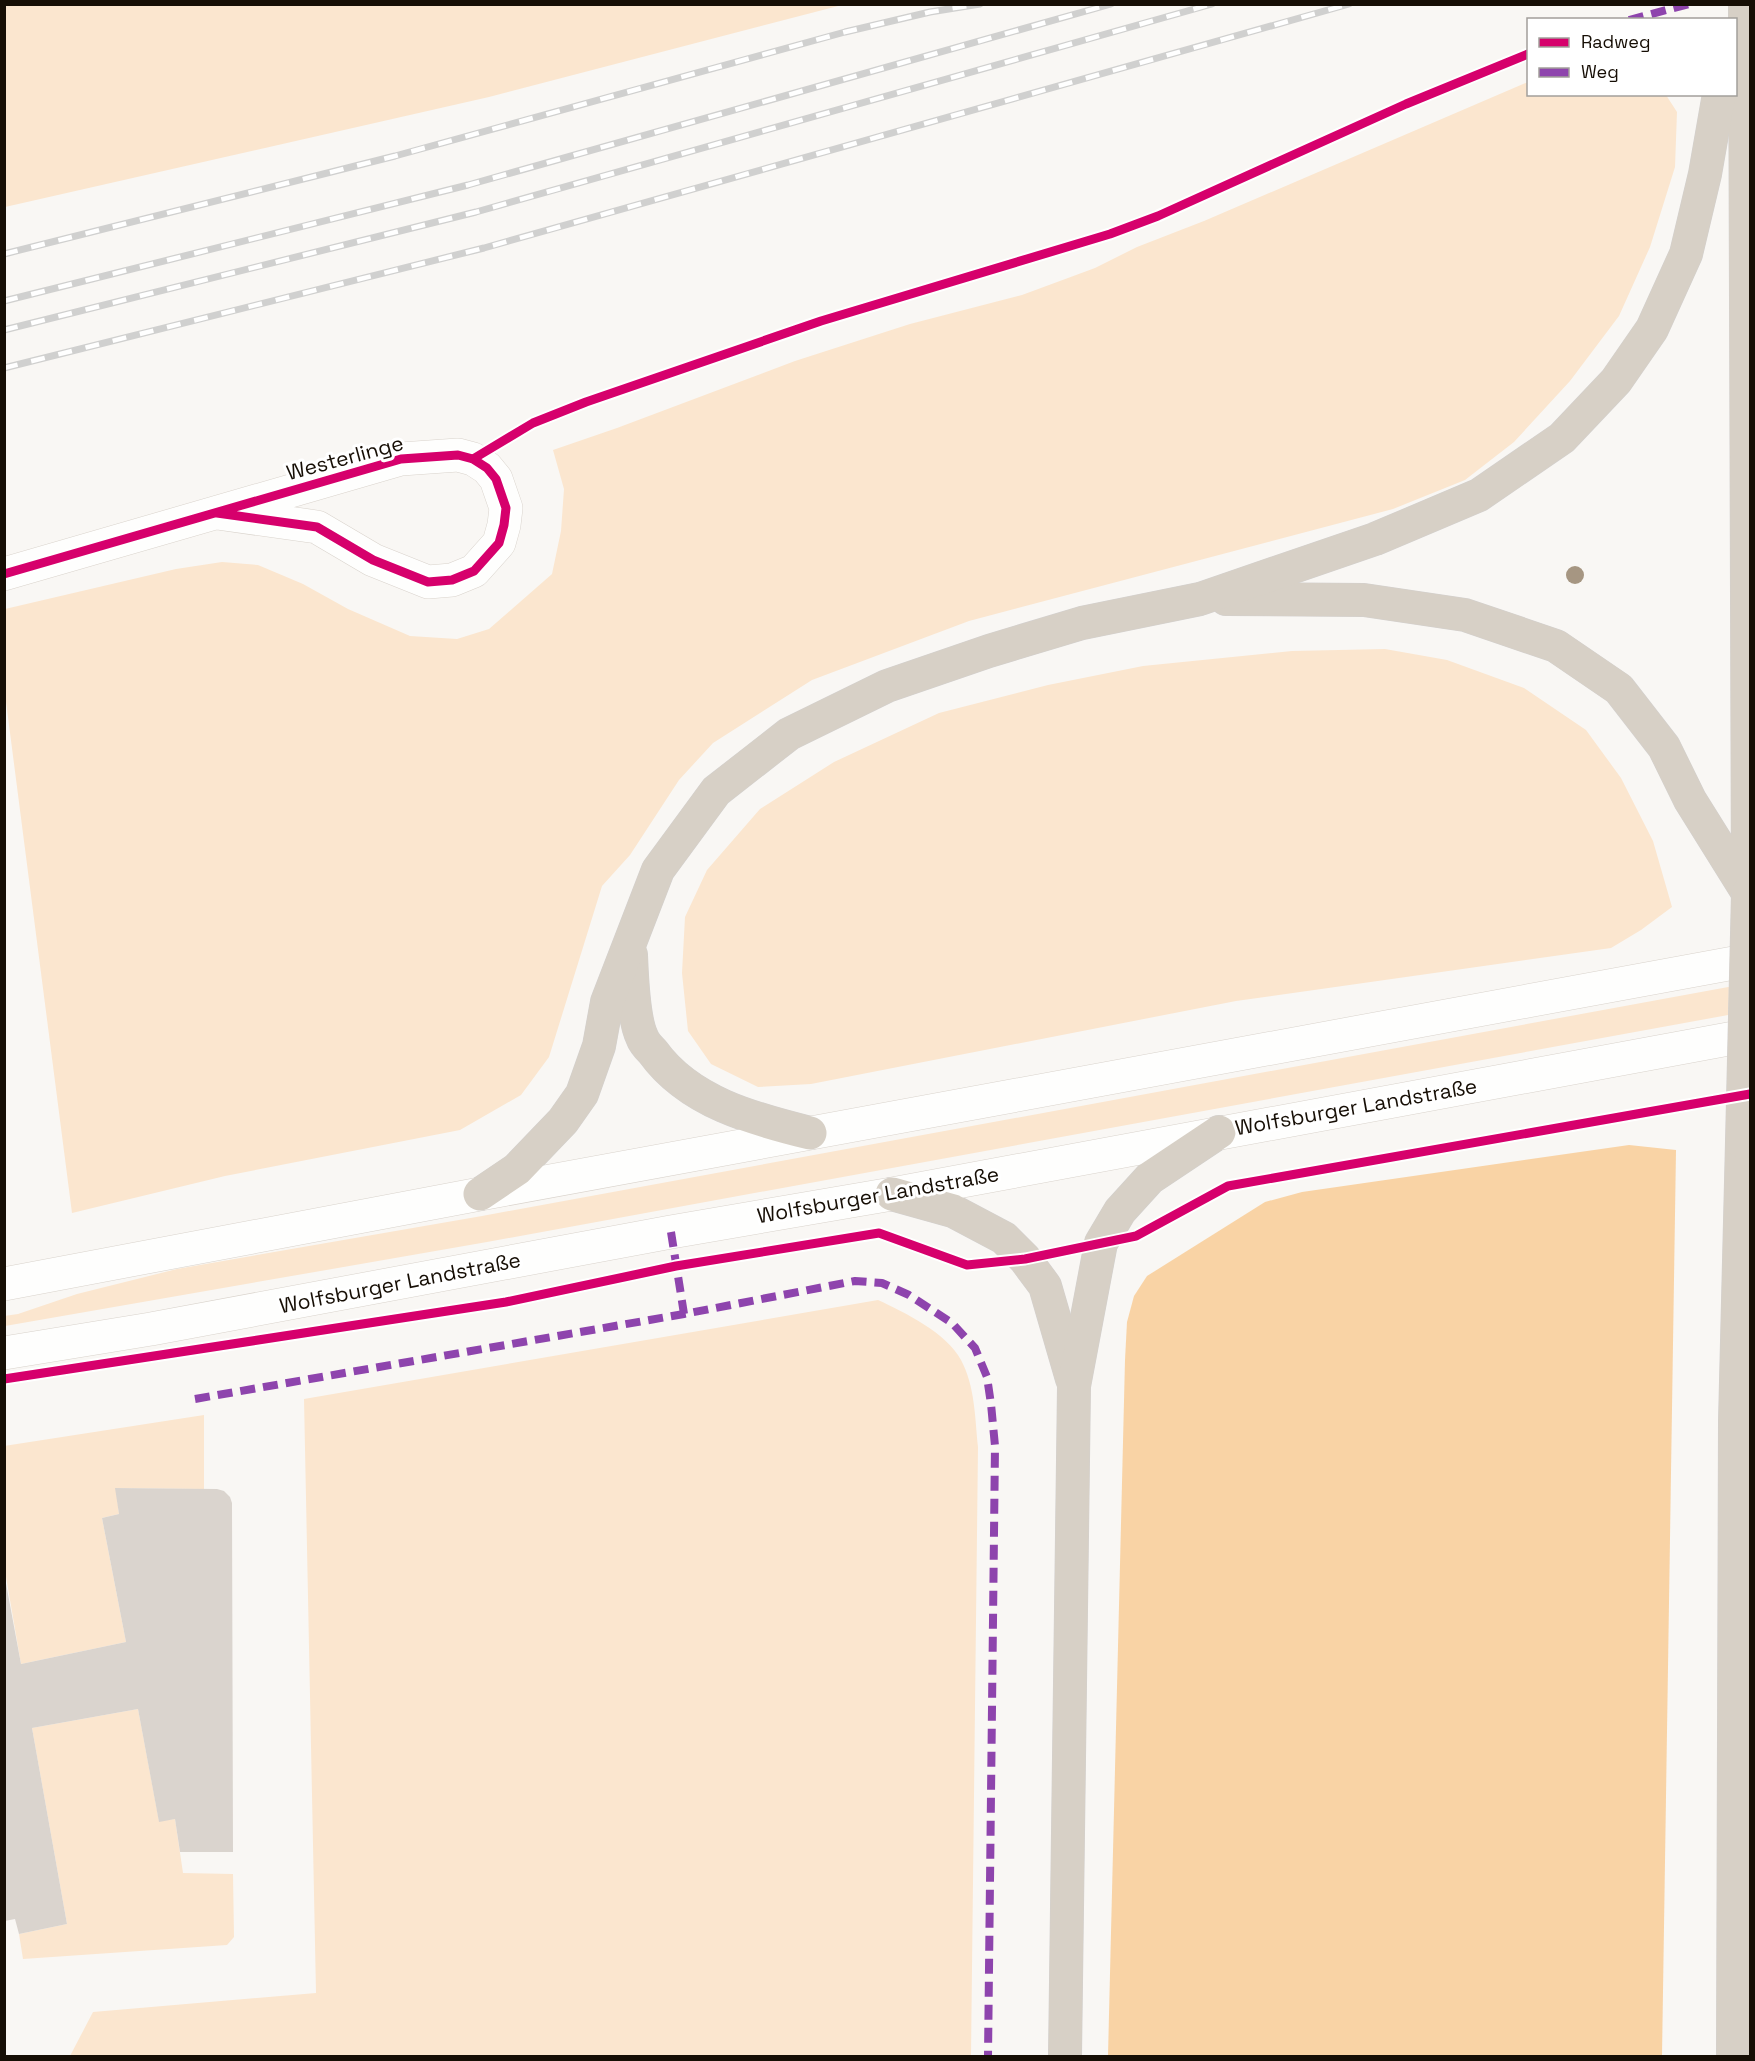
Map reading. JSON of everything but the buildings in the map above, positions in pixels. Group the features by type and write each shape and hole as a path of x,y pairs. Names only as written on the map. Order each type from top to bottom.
{"highway":[{"path":"1737,48 1745,4"},
{"path":"480,1194 517,1169 563,1121 582,1094 599,1046 607,1002 658,870 716,791 789,734 887,686 989,651 1082,623 1200,598 1375,539 1479,495 1562,438 1616,381 1652,329 1686,254 1705,174 1727,102"},
{"path":"1727,102 1748,893 1735,1421 1732,2056"},
{"path":"1200,598 1364,600 1465,615 1556,646 1619,689 1664,747 1690,800 1748,893"},
{"path":"630,944 634,1000 642,1037 663,1066 691,1089 725,1107 760,1120 810,1133"},
{"path":"1065,2056 1074,1386 1101,1244 1120,1210 1150,1178 1219,1132"},
{"path":"892,1194 953,1211 1004,1238 1025,1259 1045,1286 1074,1386"}],"main road":[{"name":"Westerlinge","path":"4,574 401,459 458,455 473,459 487,468 496,479 506,508 499,543 474,571 452,580 428,582 373,560 317,527 217,513"},
{"path":"4,1284 1750,960"},
{"name":"Wolfsburger Landstraße","path":"4,1353 150,1329 659,1234 892,1194 1750,1035"}],"shaded area":[{"path":"4,5 842,5 489,97 5,207"},
{"path":"1527,82 1527,96 1667,96 1677,112 1675,167 1650,247 1619,316 1570,381 1514,442 1465,480 1393,509 969,621 812,680 713,743 679,780 630,855 602,886 549,1057 521,1095 460,1130 225,1176 72,1213 5,694 5,609 176,569 222,562 258,565 303,584 348,609 410,636 457,639 489,629 552,574 561,531 564,489 553,450 795,361 910,324 1022,295 1095,268 1137,247 1204,221"},
{"path":"1385,649 1447,660 1524,688 1586,730 1621,778 1653,841 1672,907 1611,948 1236,1001 811,1084 758,1087 711,1064 688,1031 682,973 685,917 707,870 760,809 834,762 939,713 1048,685 1143,666 1292,651"},
{"path":"1750,983 1750,1011 487,1242 5,1326 4,1316 18,1314 77,1294 177,1269 482,1216"},
{"path":"1629,1145 1676,1150 1662,2056 1108,2056 1125,1360 1127,1322 1134,1296 1147,1276 1265,1202 1302,1192"},
{"path":"878,1300 924,1324 946,1341 966,1370 974,1402 978,1447 971,2056 70,2056 93,2012 316,1993 304,1399"},
{"path":"204,1415 204,1489 116,1488 119,1514 102,1518 126,1642 21,1664 5,1571 4,1446"},
{"path":"138,1709 159,1821 175,1819 183,1873 233,1874 234,1937 227,1945 23,1959 19,1934 67,1924 32,1728"}],"railway":[{"path":"4,254 395,156 845,32 930,12 980,4"},
{"path":"4,301 468,185 1111,4"},
{"path":"4,330 476,212 1212,4"},
{"path":"4,368 484,248 1349,4"}],"marked path":[{"path":"1636,18 1689,4"},
{"path":"671,1232 684,1314"},
{"path":"195,1399 684,1314 855,1281 882,1283 909,1295 952,1323 975,1348 987,1377 995,1446 988,2056"}],"cycle path":[{"path":"473,459 533,423 586,402 821,321 1110,234 1158,216 1406,104 1527,54"},
{"path":"4,574 401,459 458,455 473,459 487,468 496,479 506,508 499,543 474,571 452,580 428,582 373,560 317,527 217,513"},
{"path":"4,1379 506,1302 676,1266 879,1233 967,1265 1025,1259 1136,1236 1228,1186 1750,1094"}]}
